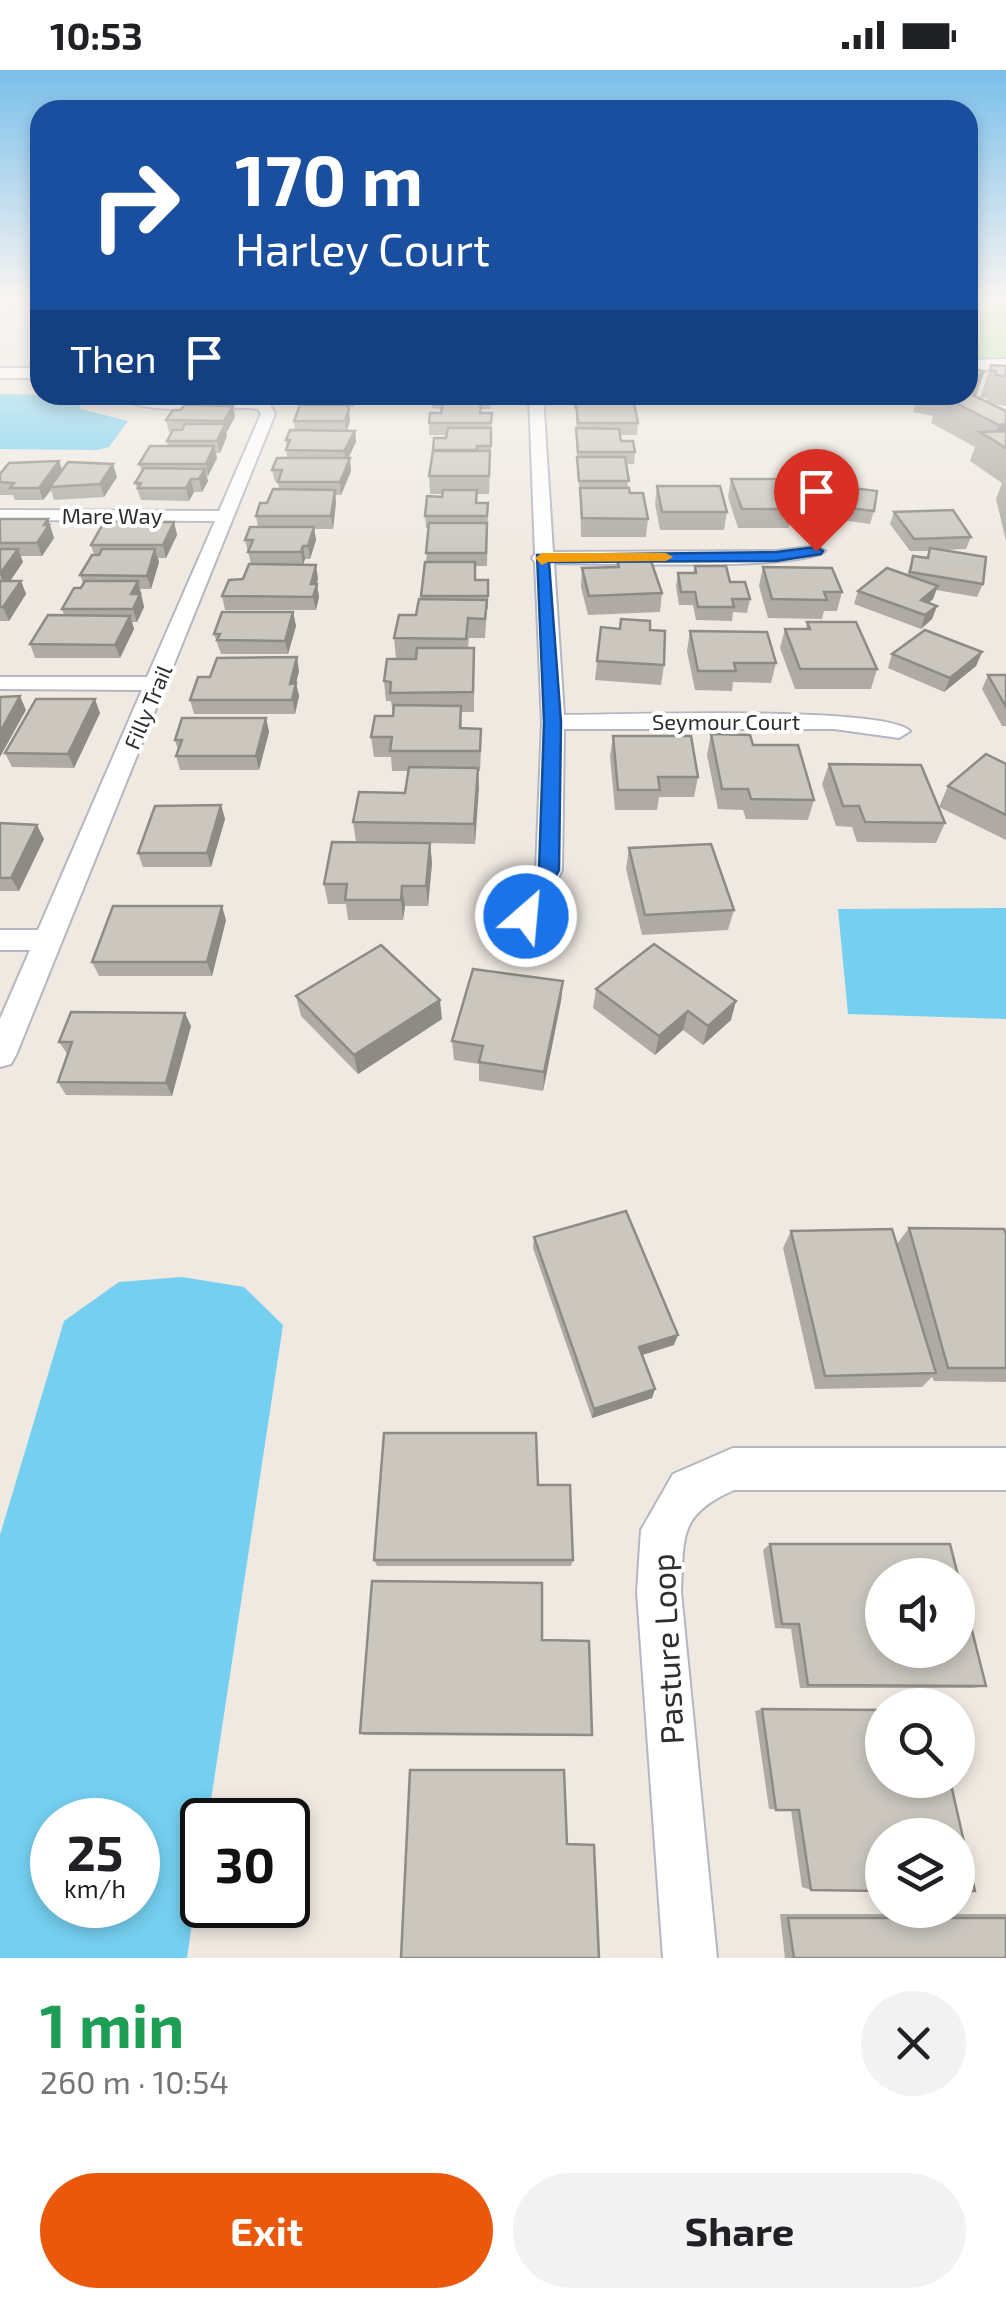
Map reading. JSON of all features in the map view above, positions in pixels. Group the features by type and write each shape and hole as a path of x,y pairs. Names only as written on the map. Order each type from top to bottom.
{"street":[{"name":"Filly Trail","path":"0,1055 176,642 180,618 268,414 264,405"},
{"path":"526,916 549,870 553,722 536,405"},
{"name":"Mare Way","path":"0,516 224,516"},
{"path":"542,558 776,556 816,551"},
{"path":"0,684 157,684"},
{"name":"Seymour Court","path":"553,722 834,722 898,731"},
{"path":"0,940 48,940"},
{"name":"Pasture Loop","path":"690,1958 658,1592 663,1530 688,1489 732,1468 1006,1469"}],"water":[{"path":"0,394 30,394 30,405 79,405 81,409 128,421 109,447 97,450 0,449"},
{"path":"1006,908 1006,1019 848,1014 838,909"},
{"path":"182,1277 244,1287 283,1325 211,1798 180,1798 180,1928 191,1928 187,1958 0,1958 0,1535 64,1321 119,1282"}],"building":[{"path":"978,398 1006,411 1006,424 999,425 960,405 978,405"},
{"path":"184,405 233,406 224,421 166,420 173,410 181,410"},
{"path":"300,405 347,405 349,409 345,421 294,421"},
{"path":"442,405 481,405 480,413 492,413 491,423 429,423 430,413 441,413"},
{"path":"576,405 634,405 638,423 578,423"},
{"path":"185,424 225,424 217,441 167,441 173,430 182,430"},
{"path":"448,428 491,428 491,446 477,446 477,450 433,450 434,438 446,438"},
{"path":"576,428 619,429 621,441 633,441 635,452 578,452"},
{"path":"290,430 355,431 344,451 286,450"},
{"path":"1006,431 1006,448 980,432"},
{"path":"150,446 214,446 206,464 139,464"},
{"path":"433,451 490,451 489,476 429,476"},
{"path":"577,457 625,457 629,481 579,481"},
{"path":"277,458 350,458 340,482 278,482 282,470 272,470"},
{"path":"59,461 39,488 10,488 14,483 0,482 0,474 9,463"},
{"path":"68,462 113,464 100,484 50,487"},
{"path":"144,468 205,469 186,488 138,488 141,483 135,483"},
{"path":"731,479 793,479 804,504 790,504 793,509 742,509"},
{"path":"821,484 877,491 874,511 817,504"},
{"path":"657,486 720,486 727,512 662,512"},
{"path":"580,488 629,488 630,493 643,493 648,519 582,518"},
{"path":"273,489 335,490 331,516 256,516 260,503 267,503"},
{"path":"443,490 477,490 476,503 488,503 487,516 425,516 427,496 442,497"},
{"path":"953,510 971,537 914,539 894,512"},
{"path":"0,519 48,519 44,525 49,525 37,543 0,543"},
{"path":"104,522 174,522 163,545 91,545"},
{"path":"429,523 487,523 486,553 426,553"},
{"path":"250,527 314,527 308,546 303,546 301,552 248,552 253,540 245,540"},
{"path":"930,548 986,557 983,584 910,572 913,556 928,558"},
{"path":"0,549 18,549 0,574"},
{"path":"102,549 155,549 147,576 80,575 92,555 99,555"},
{"path":"650,558 662,593 589,596 582,568 619,567 617,559"},
{"path":"425,562 475,562 475,580 488,580 488,596 421,596"},
{"path":"249,564 316,565 311,584 317,584 313,597 222,596 229,580 243,579"},
{"path":"695,566 726,566 730,582 745,582 750,599 732,599 734,607 698,607 695,592 681,592 678,573 696,573"},
{"path":"763,567 832,568 842,592 824,592 827,600 772,599"},
{"path":"887,568 938,586 921,600 937,606 925,615 858,591"},
{"path":"0,581 21,581 3,607 0,607"},
{"path":"85,581 138,581 131,594 140,594 133,609 62,609 74,588 81,588"},
{"path":"419,599 487,600 485,619 468,618 466,639 394,638 399,615 416,615"},
{"path":"222,612 293,612 285,641 217,640 220,634 214,634"},
{"path":"48,615 130,616 115,645 30,644"},
{"path":"621,619 650,621 650,630 665,631 664,665 597,661 601,627 620,629"},
{"path":"807,622 856,622 877,669 800,669 785,629 810,629"},
{"path":"925,630 982,652 950,678 892,654"},
{"path":"690,631 767,632 776,663 734,663 736,671 698,671"},
{"path":"417,648 474,648 473,692 390,693 391,682 384,681 387,659 416,659"},
{"path":"297,657 290,684 296,683 292,700 190,700 198,677 210,677 217,658"},
{"path":"988,675 1006,675 1006,707"},
{"path":"20,696 0,732 0,697"},
{"path":"36,699 95,699 68,754 5,753"},
{"path":"394,705 461,706 460,728 481,729 480,751 390,751 392,737 371,737 375,716 393,716"},
{"path":"182,718 266,718 256,756 176,756 182,740 175,740"},
{"path":"711,734 750,735 753,745 798,745 814,800 751,799 748,789 722,789"},
{"path":"613,736 691,736 698,777 658,777 660,790 618,790"},
{"path":"986,754 1006,764 1006,815 948,786"},
{"path":"829,764 921,765 945,823 865,822 859,806 843,806"},
{"path":"409,767 478,768 474,824 353,822 359,792 405,793"},
{"path":"221,805 207,853 138,853 155,806"},
{"path":"0,823 37,825 11,878 0,878"},
{"path":"332,842 430,843 426,886 402,886 401,900 345,900 347,884 324,884"},
{"path":"711,844 734,910 645,915 629,848"},
{"path":"113,906 222,906 207,962 92,962"},
{"path":"654,944 736,1001 708,1026 688,1011 659,1036 596,989"},
{"path":"381,945 440,1000 354,1055 296,996"},
{"path":"473,969 563,981 544,1072 479,1062 483,1046 452,1041"},
{"path":"71,1012 185,1013 166,1083 58,1082 72,1042 59,1042"},
{"path":"626,1211 678,1335 639,1347 655,1389 594,1409 534,1237"},
{"path":"909,1228 1004,1229 1006,1368 948,1368"},
{"path":"892,1229 936,1373 825,1376 791,1231"},
{"path":"384,1433 536,1433 538,1485 570,1485 573,1560 374,1560"},
{"path":"770,1544 950,1544 954,1558 865,1558 865,1668 975,1668 975,1643 986,1686 808,1685 799,1624 782,1624"},
{"path":"372,1581 542,1583 542,1640 589,1641 592,1735 360,1733"},
{"path":"762,1709 865,1710 865,1798 954,1798 959,1818 865,1818 865,1891 811,1890 799,1810 776,1810"},
{"path":"410,1770 564,1770 567,1844 594,1845 599,1958 401,1958"},
{"path":"788,1918 865,1918 865,1928 975,1928 975,1918 1006,1918 1006,1958 794,1958"}],"slow traffic":[{"path":"542,561 666,557"}],"route":[{"path":"526,916 549,870 553,722 542,558 776,556 816,551"}]}
